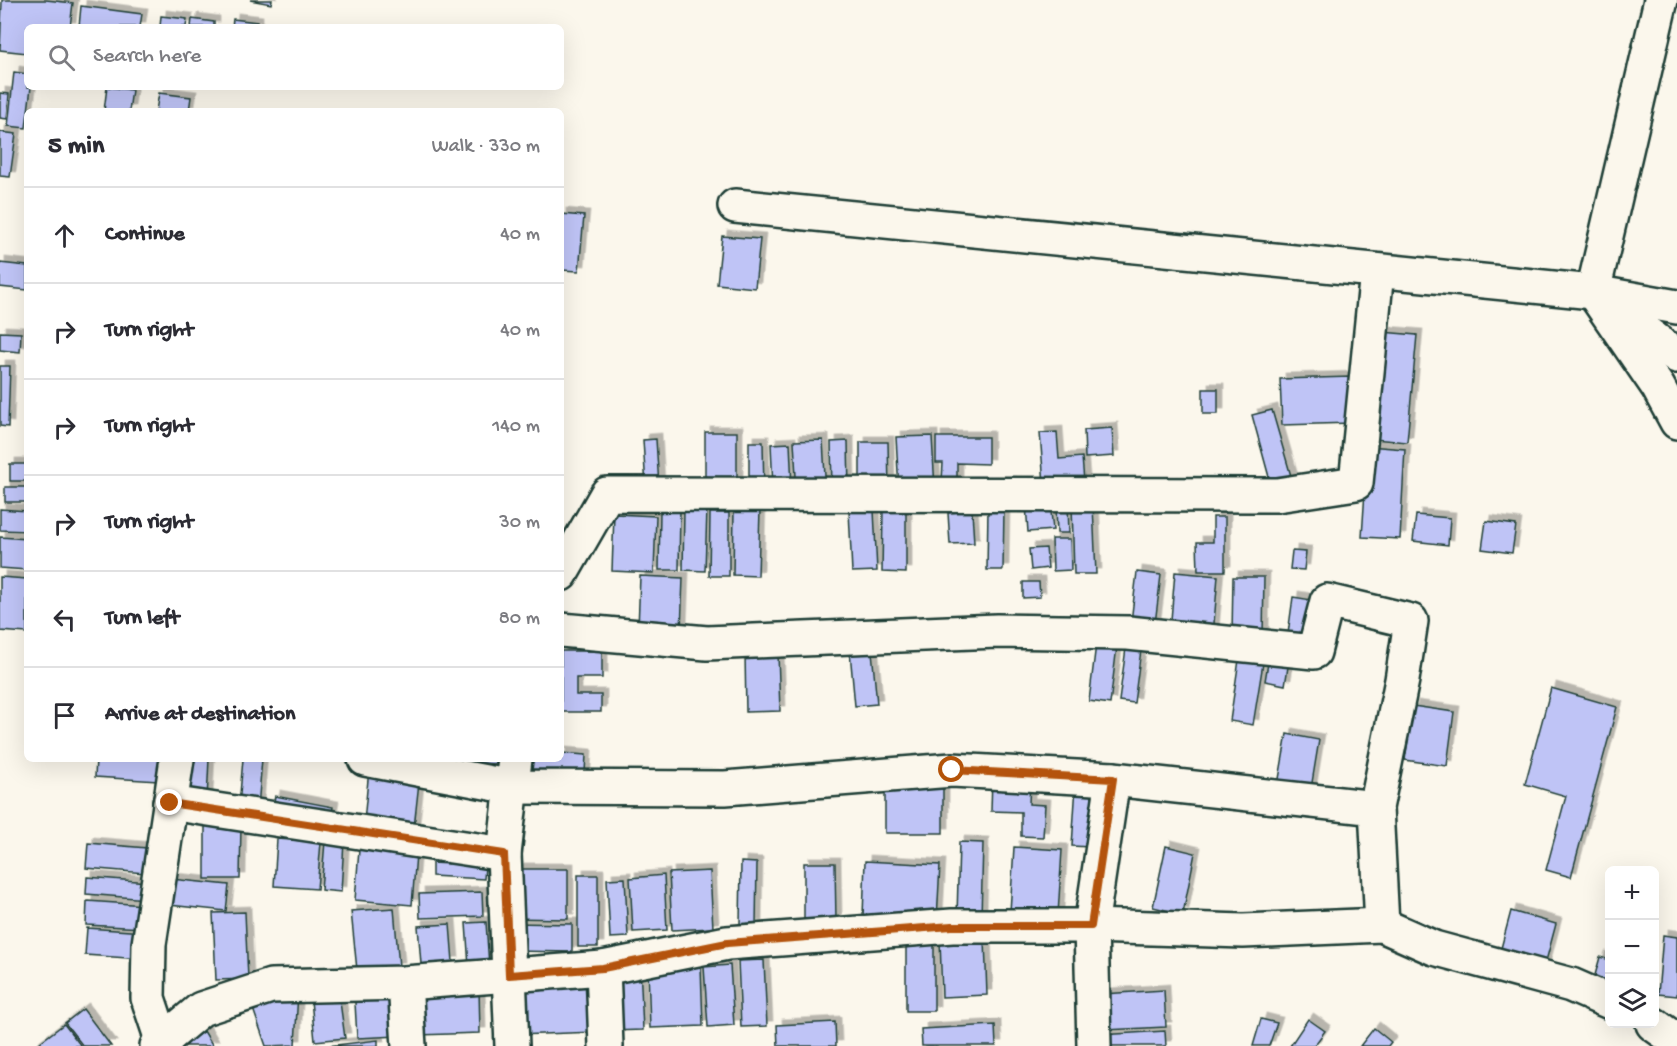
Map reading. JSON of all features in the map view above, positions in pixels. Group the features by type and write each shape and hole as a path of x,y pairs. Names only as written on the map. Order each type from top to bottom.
{"street":[{"path":"1661,0 1593,292 1658,387 1677,422"},
{"path":"735,206 1593,292 1677,307"},
{"path":"564,569 608,494 1277,495 1356,483 1377,271"},
{"path":"1593,292 1677,356"},
{"path":"564,630 707,643 997,631 1128,633 1314,652 1327,601 1411,621 1402,680 1376,808 1382,925"},
{"path":"177,762 149,944 148,998 161,1045 201,1009 271,986 405,983 603,968 727,943 952,926 1091,926 1244,931 1382,925 1434,948 1571,985 1605,1000"},
{"path":"397,762 724,788 952,770 1113,779 1376,808"},
{"path":"512,1046 504,854 514,773"},
{"path":"1094,1046 1091,926 1113,779"},
{"path":"170,803 504,854"},
{"path":"603,968 606,1046"},
{"path":"405,983 409,1046"},
{"path":"1659,1028 1677,1041"}],"building":[{"path":"2,0 46,0 73,3 70,24 24,24 24,53 0,50"},
{"path":"250,0 272,0 271,4"},
{"path":"81,6 142,14 140,24 79,24"},
{"path":"161,16 187,19 186,24 160,24"},
{"path":"192,19 214,22 214,24 191,24"},
{"path":"233,19 257,22 257,24 232,24"},
{"path":"14,72 24,74 24,90 31,90 28,108 24,108 24,128 8,126"},
{"path":"107,90 132,90 129,108 104,108"},
{"path":"0,93 9,94 7,119 0,118"},
{"path":"159,93 191,97 189,108 156,108"},
{"path":"0,132 16,134 10,177 0,176"},
{"path":"564,214 584,216 579,271 564,270"},
{"path":"722,236 760,239 755,288 717,284"},
{"path":"0,263 24,266 24,290 0,287"},
{"path":"0,332 21,333 20,352 0,350"},
{"path":"1382,332 1417,335 1407,442 1373,439"},
{"path":"0,366 10,366 8,427 0,426"},
{"path":"1351,377 1352,423 1282,425 1280,379"},
{"path":"1203,389 1218,389 1218,414 1203,414"},
{"path":"1272,410 1293,483 1272,488 1252,415"},
{"path":"1112,428 1114,456 1085,458 1084,430"},
{"path":"705,432 737,432 737,491 705,491"},
{"path":"1057,432 1059,459 1082,457 1084,481 1044,484 1040,433"},
{"path":"932,436 935,489 899,490 896,437"},
{"path":"936,437 988,437 988,464 957,463 957,482 942,481 943,463 936,463"},
{"path":"656,439 659,486 646,487 643,440"},
{"path":"823,440 826,494 797,495 794,441"},
{"path":"848,441 849,489 832,490 831,442"},
{"path":"749,442 763,442 764,492 749,492"},
{"path":"860,442 888,442 889,488 860,489"},
{"path":"790,443 792,487 773,488 771,444"},
{"path":"1368,446 1405,449 1400,539 1362,537"},
{"path":"10,464 24,464 24,481 10,481"},
{"path":"5,487 24,487 24,502 5,502"},
{"path":"1050,503 1053,530 1028,532 1026,505"},
{"path":"1068,505 1069,533 1057,533 1056,506"},
{"path":"1072,505 1093,505 1096,574 1074,574"},
{"path":"0,509 24,511 24,531 0,530"},
{"path":"684,509 707,509 705,571 683,570"},
{"path":"734,509 760,510 758,576 733,575"},
{"path":"883,509 906,509 906,573 882,572"},
{"path":"988,509 1004,510 1003,570 987,570"},
{"path":"660,510 680,510 679,570 659,570"},
{"path":"874,510 877,571 852,572 849,511"},
{"path":"972,511 974,543 950,544 948,513"},
{"path":"710,513 729,513 729,576 709,576"},
{"path":"614,514 656,516 654,573 612,571"},
{"path":"1416,515 1450,518 1448,545 1413,541"},
{"path":"1213,517 1225,517 1225,571 1198,571 1197,542 1213,542"},
{"path":"1486,521 1516,525 1512,553 1482,549"},
{"path":"0,537 24,539 24,570 0,568"},
{"path":"1052,539 1070,539 1071,570 1053,571"},
{"path":"1046,548 1048,568 1031,570 1029,549"},
{"path":"1292,551 1306,552 1304,570 1290,569"},
{"path":"1137,572 1161,575 1155,624 1131,622"},
{"path":"1175,572 1218,576 1213,635 1170,632"},
{"path":"640,576 683,578 681,631 638,629"},
{"path":"0,577 24,579 24,633 0,631"},
{"path":"1233,577 1264,577 1263,636 1232,635"},
{"path":"1023,582 1039,582 1040,597 1023,598"},
{"path":"1293,597 1312,600 1305,644 1287,641"},
{"path":"1096,644 1117,646 1110,704 1089,701"},
{"path":"1126,648 1141,650 1134,703 1119,701"},
{"path":"564,651 602,651 602,678 576,678 576,695 601,695 601,712 564,712"},
{"path":"872,651 877,704 855,706 850,652"},
{"path":"745,653 778,653 780,711 746,712"},
{"path":"1240,653 1264,657 1253,725 1230,721"},
{"path":"1269,657 1289,661 1285,685 1265,681"},
{"path":"1551,688 1617,707 1571,877 1546,870 1566,796 1525,784"},
{"path":"1413,706 1454,712 1447,766 1405,760"},
{"path":"1287,734 1319,740 1310,795 1277,790"},
{"path":"564,753 586,755 584,790 521,785 522,762 564,762"},
{"path":"96,762 159,762 158,781 95,777"},
{"path":"192,762 209,762 207,800 190,798"},
{"path":"243,762 262,762 258,808 239,806"},
{"path":"460,762 495,762 495,764"},
{"path":"369,769 420,773 413,837 363,832"},
{"path":"992,778 1030,780 1029,804 1045,805 1043,837 1021,836 1021,812 991,811"},
{"path":"885,785 943,785 943,833 885,833"},
{"path":"1076,786 1093,787 1090,847 1072,846"},
{"path":"275,796 333,807 330,823 272,812"},
{"path":"205,825 241,825 240,879 205,879"},
{"path":"277,839 321,842 317,889 274,886"},
{"path":"325,841 344,842 341,892 321,890"},
{"path":"959,842 983,843 981,918 957,917"},
{"path":"88,843 147,848 145,873 86,868"},
{"path":"1166,846 1195,853 1183,914 1153,907"},
{"path":"1014,847 1062,850 1058,915 1010,912"},
{"path":"359,850 416,854 412,905 355,900"},
{"path":"865,861 940,865 937,920 863,916"},
{"path":"741,862 757,863 756,926 740,925"},
{"path":"432,863 485,866 484,879 432,876"},
{"path":"804,863 835,863 836,920 804,920"},
{"path":"508,869 568,869 568,919 508,918"},
{"path":"710,871 713,928 672,930 669,873"},
{"path":"578,875 598,875 598,947 578,947"},
{"path":"664,875 667,930 633,932 630,878"},
{"path":"87,877 148,882 147,899 86,894"},
{"path":"625,878 628,937 610,938 607,879"},
{"path":"171,879 229,885 226,911 169,905"},
{"path":"482,892 483,916 420,918 419,894"},
{"path":"87,901 145,905 144,928 86,925"},
{"path":"394,908 399,967 357,970 351,911"},
{"path":"1511,911 1556,924 1545,965 1500,952"},
{"path":"245,912 248,979 216,980 213,913"},
{"path":"486,922 489,966 469,967 466,923"},
{"path":"513,923 572,924 572,952 513,951"},
{"path":"450,924 453,962 421,964 418,926"},
{"path":"87,928 144,932 142,959 85,955"},
{"path":"1663,935 1677,937 1677,996 1659,994"},
{"path":"985,939 987,995 942,997 940,940"},
{"path":"906,940 934,940 934,1011 906,1011"},
{"path":"1600,957 1605,958 1605,990 1592,986"},
{"path":"764,960 767,1026 741,1027 738,961"},
{"path":"607,965 640,965 643,1030 610,1031"},
{"path":"730,965 734,1025 708,1027 704,967"},
{"path":"701,967 703,1026 650,1028 648,969"},
{"path":"395,982 399,1036 357,1038 354,985"},
{"path":"594,984 596,1032 516,1035 513,987"},
{"path":"338,987 345,1038 315,1041 310,990"},
{"path":"479,988 480,1033 418,1035 417,990"},
{"path":"1164,990 1166,1027 1105,1030 1103,994"},
{"path":"298,992 295,1045 266,1046 251,1003"},
{"path":"83,1009 111,1046 83,1046 65,1023"},
{"path":"1261,1019 1277,1023 1269,1046 1253,1046"},
{"path":"1308,1019 1325,1031 1314,1046 1290,1046"},
{"path":"835,1022 836,1046 778,1046 777,1025"},
{"path":"64,1024 81,1046 35,1046"},
{"path":"995,1025 996,1046 922,1046 921,1029"},
{"path":"1374,1028 1391,1042 1388,1046 1360,1046"},
{"path":"204,1031 213,1046 180,1046"},
{"path":"1165,1031 1166,1046 1101,1046 1100,1035"},
{"path":"378,1040 378,1046 327,1046"}],"route":[{"path":"170,803 504,854 509,975 603,968 727,943 952,926 1091,926 1113,779 952,770"}]}
